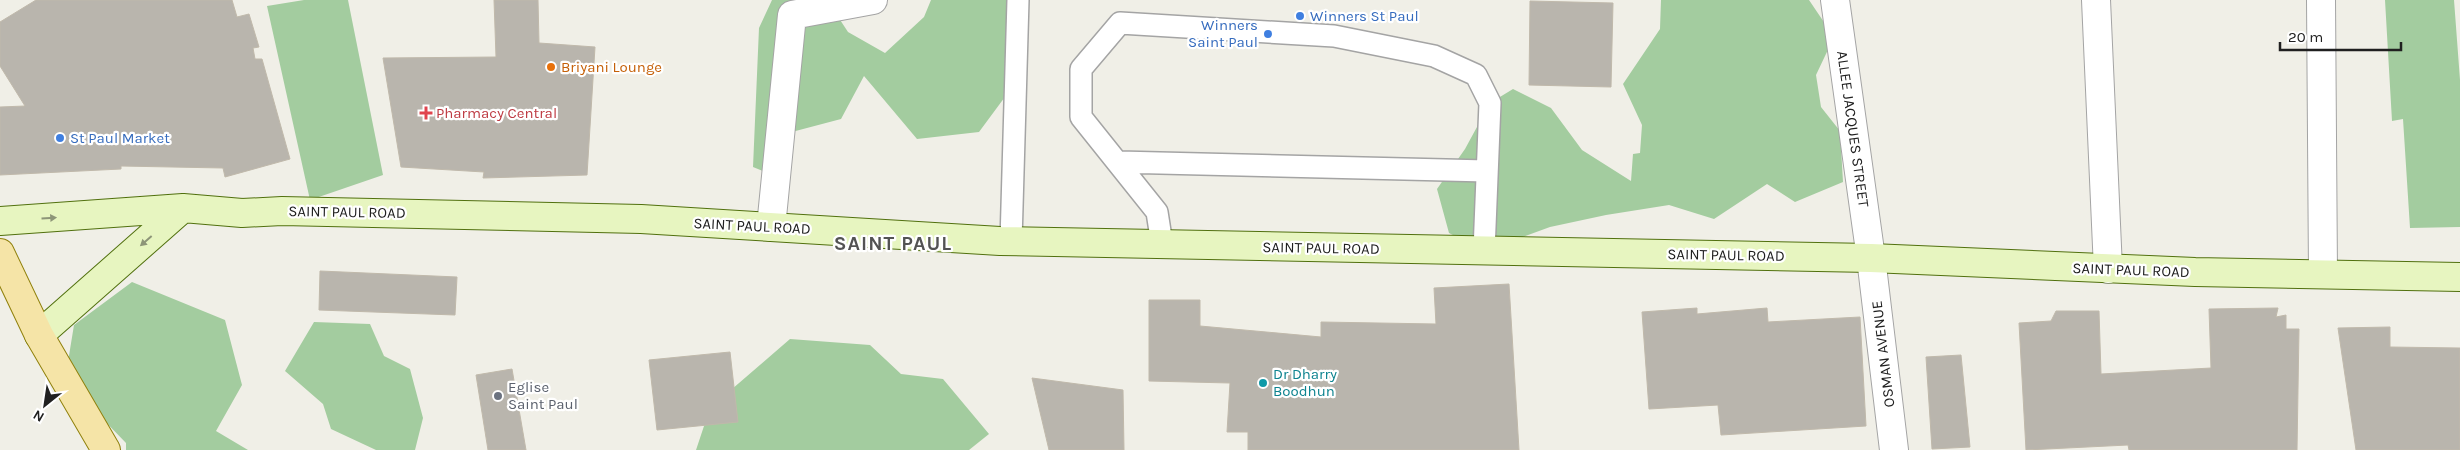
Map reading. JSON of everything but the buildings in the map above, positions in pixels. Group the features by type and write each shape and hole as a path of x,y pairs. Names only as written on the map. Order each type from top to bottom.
{"main road":[{"name":"SAINT PAUL ROAD","path":"0,221 183,208 242,213 282,211 640,219 1011,241 1871,258 2108,269 2460,277"},
{"path":"39,334 183,208"},
{"path":"0,253 39,334 106,450"}],"street":[{"path":"771,227 792,15 873,0"},
{"name":"ALLEE JACQUES STREET","path":"1835,0 1871,258"},
{"path":"2096,0 2108,269"},
{"path":"2321,0 2323,274"},
{"name":"OSMAN AVENUE","path":"1871,258 1894,450"}],"lane":[{"path":"1011,241 1018,0"},
{"path":"1162,244 1157,212 1120,162 1081,117 1081,69 1120,23 1334,36 1434,56 1476,74 1490,103 1484,251"},
{"path":"1120,162 1487,171"}],"green space":[{"path":"304,0 348,0 383,175 310,200 267,6"},
{"path":"772,0 827,0 848,32 885,53 924,17 931,0 1007,0 1016,82 979,132 917,139 864,76 841,119 788,133 768,173 753,167 759,28"},
{"path":"1661,0 1809,0 1834,37 1816,75 1821,107 1840,131 1843,182 1795,202 1767,184 1714,219 1669,205 1606,215 1550,227 1484,251 1449,233 1437,189 1465,149 1490,103 1513,89 1551,108 1582,150 1631,181 1633,154 1640,153 1642,125 1623,84 1660,29"},
{"path":"2385,0 2454,0 2460,80 2460,227 2410,228 2403,119 2392,121"},
{"path":"132,282 225,320 242,385 216,431 248,450 126,450 126,443 65,380 74,325"},
{"path":"314,322 370,324 384,356 410,369 423,418 415,450 376,450 331,429 323,404 285,371"},
{"path":"790,339 870,345 901,374 943,379 989,434 969,450 696,450 710,408"}],"place":[{"name":"Winners St Paul","path":"1300,16"},
{"name":"Winners Saint Paul","path":"1268,34"},
{"name":"Briyani Lounge","path":"551,67"},
{"name":"Pharmacy Central","path":"426,113"},
{"name":"St Paul Market","path":"60,138"},
{"name":"Dr Dharry Boodhun","path":"1263,383"},
{"name":"Eglise Saint Paul","path":"498,396"}],"district":[{"name":"SAINT PAUL","path":"893,243"}]}
